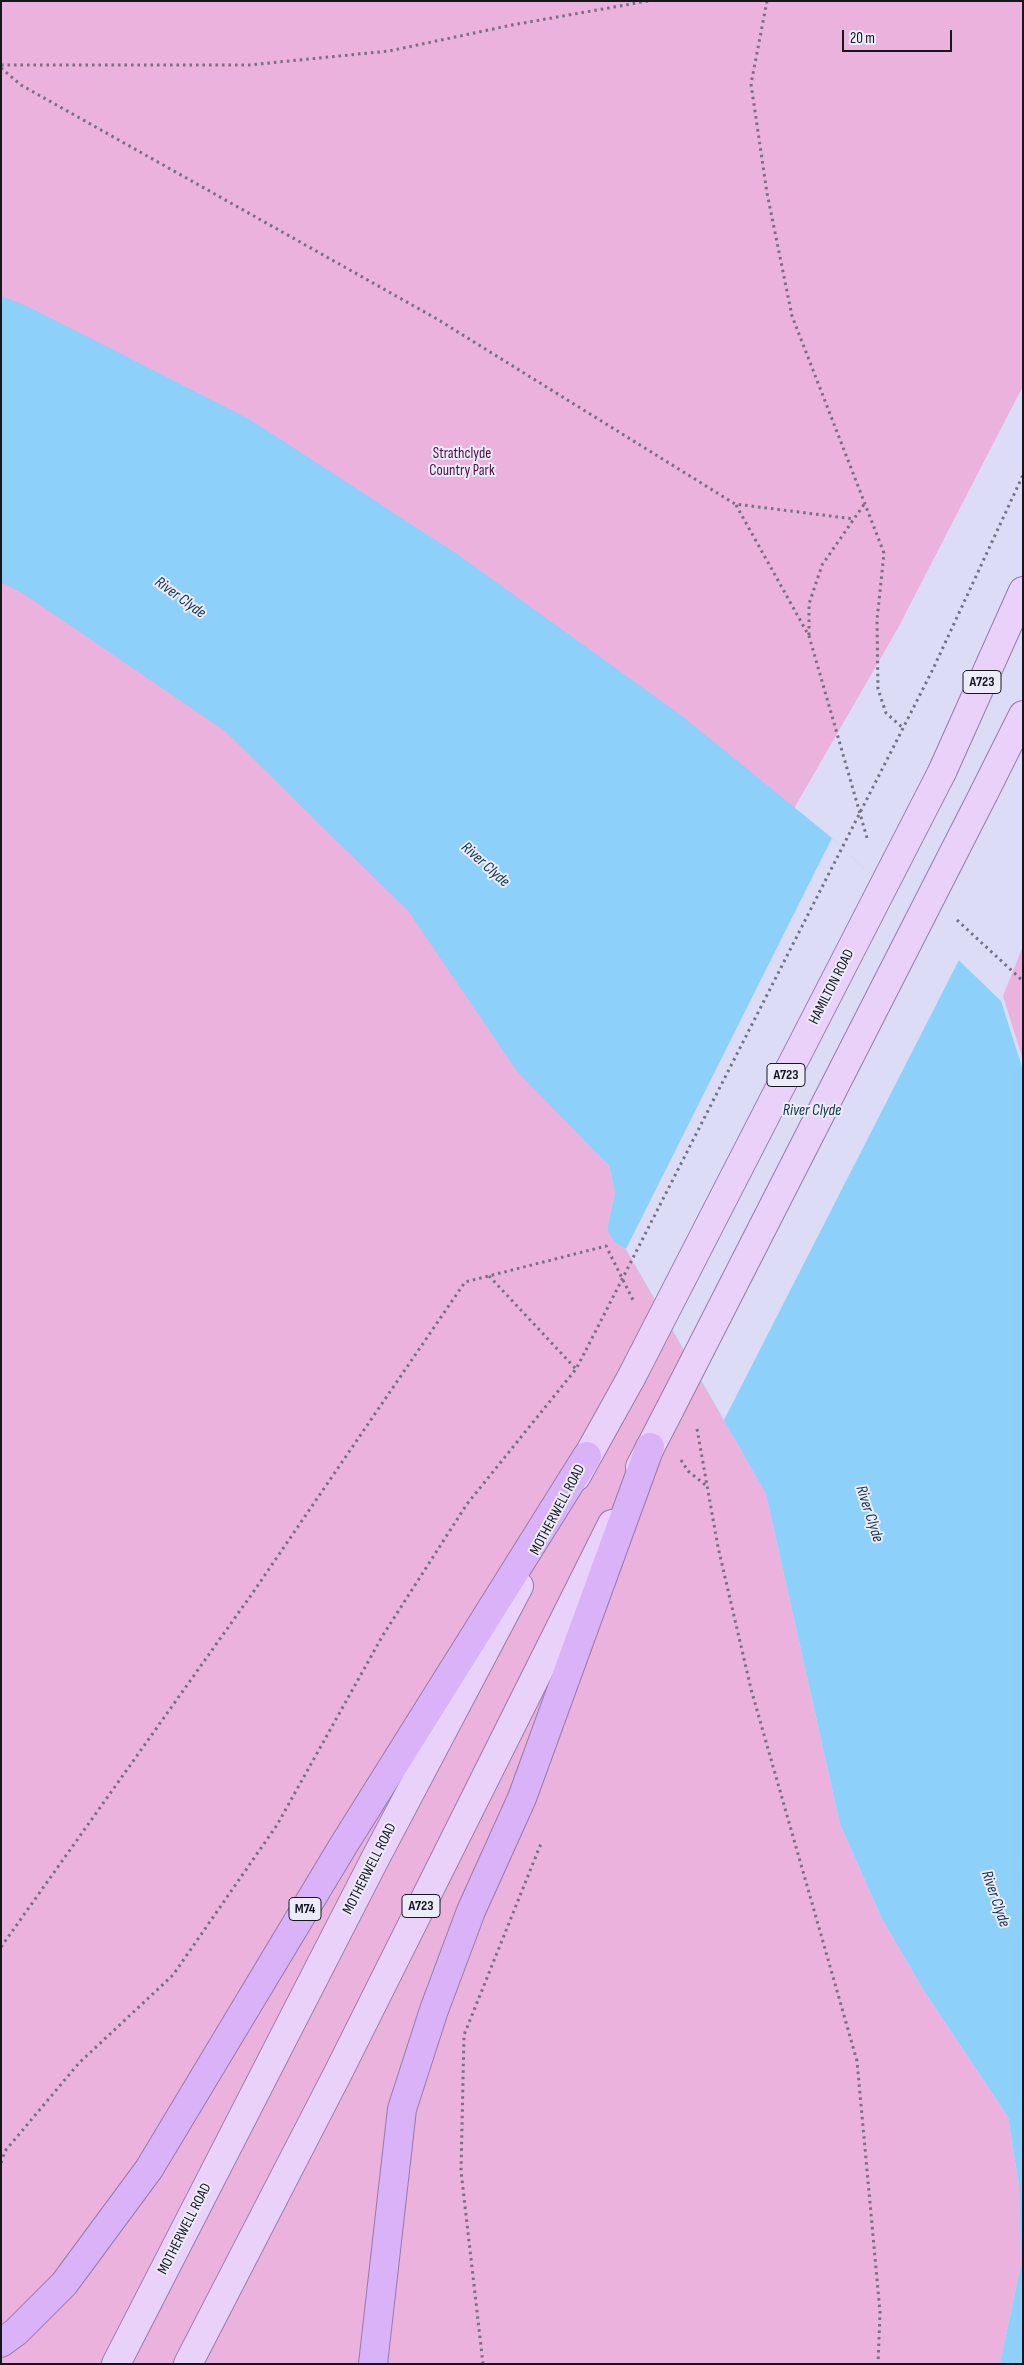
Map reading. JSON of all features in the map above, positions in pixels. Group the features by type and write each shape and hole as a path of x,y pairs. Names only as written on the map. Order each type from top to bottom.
{"highway":[{"path":"373,2364 402,2109 441,1992 472,1911 522,1798 650,1447"},
{"name":"M74","path":"1,2343 16,2332 64,2284 149,2169 343,1846 586,1456"}],"main road":[{"name":"HAMILTON ROAD","path":"631,1378 942,772 1023,591"},
{"name":"A723","path":"188,2364 338,2074 650,1447 1023,715"},
{"name":"MOTHERWELL ROAD","path":"116,2364 371,1868 586,1456 631,1378"}],"path":[{"path":"1,67 259,64 389,51 512,25 648,1"},
{"path":"767,1 751,84 767,193 792,316 884,552 876,620 878,689 886,714 903,728"},
{"path":"1,67 21,85 437,319 735,504 854,519"},
{"path":"1,2163 5,2151 78,2063 173,1975 277,1824 382,1635 467,1504 576,1369 933,669 1023,475"},
{"path":"809,636 809,604 822,565 865,503"},
{"path":"735,504 809,636 867,838 874,844"},
{"path":"952,916 1023,980"},
{"path":"489,1276 576,1369"},
{"path":"1,1948 254,1591 465,1282"},
{"path":"692,1433 696,1425"},
{"path":"675,1466 680,1457 688,1471 709,1487"},
{"path":"718,1547 751,1689 857,2061 880,2312 878,2364"},
{"path":"483,2364 461,2171 464,2035 542,1839"}],"green space":[{"name":"Strathclyde Country Park","path":"1,1 1023,1 1023,386 898,628 596,1152 609,1166 615,1193 607,1229 614,1242 626,1249 766,1494 840,1824 882,1919 926,1994 1008,2117 1019,2186 1021,2264 1000,2364 1,2364"},
{"path":"1023,946 1023,1060 1003,996"}],"water":[{"name":"River Clyde","path":"1,296 29,307 249,419 457,554 682,716 832,838 1001,1001 1023,1070 1023,2364 1000,2364 1021,2264 1019,2186 1008,2117 926,1994 882,1919 840,1824 766,1494 626,1249 614,1242 607,1229 615,1193 609,1166 516,1070 409,912 225,731 24,594 1,582"}],"pier":[{"path":"832,838 959,960 724,1420 626,1249"}]}
